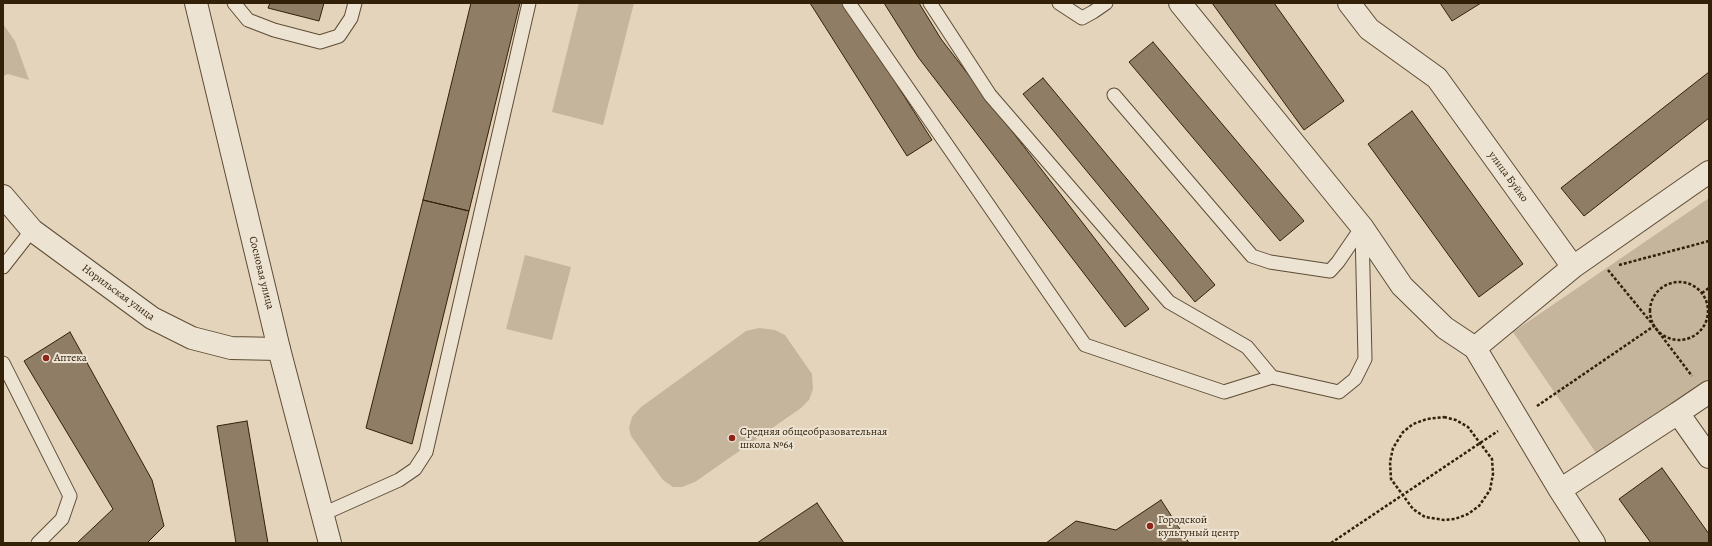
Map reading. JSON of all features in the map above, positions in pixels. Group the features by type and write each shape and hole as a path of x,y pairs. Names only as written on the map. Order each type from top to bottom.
{"street":[{"name":"Сосновая улица","path":"196,3 279,349 324,514 330,543"},
{"path":"1180,3 1362,227 1402,286 1445,328 1475,348 1560,490 1594,543"},
{"name":"улица Буйко","path":"1349,3 1369,29 1437,78 1573,267"},
{"path":"1475,348 1573,267 1709,172"},
{"name":"Норильская улица","path":"3,196 32,230 152,318 192,338 231,348 279,349"},
{"path":"1560,490 1678,413 1702,385"},
{"path":"1678,413 1709,457"}],"lane":[{"path":"234,3 248,20 274,30 320,42 339,36 351,18 355,3"},
{"path":"324,514 399,480 415,469 426,452 529,3"},
{"path":"849,3 1085,345 1224,392 1272,377 1339,392 1355,379 1365,359 1362,227"},
{"path":"930,3 990,96 1169,302 1247,347 1272,377"},
{"path":"1059,3 1082,18 1106,3"},
{"path":"1114,95 1252,256 1270,262 1330,271 1362,227"},
{"path":"3,267 32,230"},
{"path":"3,363 70,496 62,518 38,543"}],"path":[{"path":"1702,385 1606,268 1709,241"},
{"path":"1676,282 1686,283 1695,287 1702,293 1708,311 1702,328 1695,334 1687,338 1668,338 1654,326 1650,307 1653,298 1659,290 1667,284 1676,282"},
{"path":"1702,293 1709,288"},
{"path":"1331,543 1517,418 1556,394 1654,326"},
{"path":"1444,418 1456,420 1468,427 1492,459 1493,474 1490,490 1479,506 1468,514 1454,520 1425,517 1413,509 1403,496 1391,479 1390,462 1393,448 1403,432 1413,424 1427,419 1444,418"}],"shaded area":[{"path":"579,3 634,3 603,125 552,112"},
{"path":"3,24 15,41 29,80 8,74 3,76"},
{"path":"1709,198 1709,387 1603,463 1513,332"},
{"path":"525,255 571,267 552,340 506,329"},
{"path":"759,328 775,330 785,335 812,374 813,389 809,400 801,408 695,482 682,487 673,487 663,480 631,436 629,428 632,417 641,407 746,331"}],"building":[{"path":"270,3 324,3 319,21 268,8"},
{"path":"471,3 520,3 469,211 423,200"},
{"path":"810,3 845,3 932,140 907,156"},
{"path":"884,3 919,3 941,39 1149,309 1125,327 918,57"},
{"path":"1212,3 1274,3 1344,101 1304,130"},
{"path":"1440,3 1481,3 1452,21"},
{"path":"1153,42 1304,221 1280,241 1129,62"},
{"path":"1709,72 1709,118 1584,216 1561,188"},
{"path":"1043,78 1215,285 1195,302 1023,94"},
{"path":"1412,111 1523,264 1479,297 1368,144"},
{"path":"423,200 469,211 412,444 366,428"},
{"path":"70,332 152,480 164,526 147,543 77,543 113,509 24,361"},
{"path":"247,421 268,543 236,543 217,426"},
{"path":"1662,468 1709,534 1709,543 1651,543 1619,499"},
{"name":"Городской культуный центр","path":"1161,500 1189,543 1046,543 1076,521 1116,530"},
{"path":"817,503 844,543 757,543"}],"place":[{"name":"Аптека","path":"46,358"},
{"name":"Средняя общеобразовательная школа №64","path":"732,438"},
{"name":"Городской культуный центр","path":"1150,526"}]}
